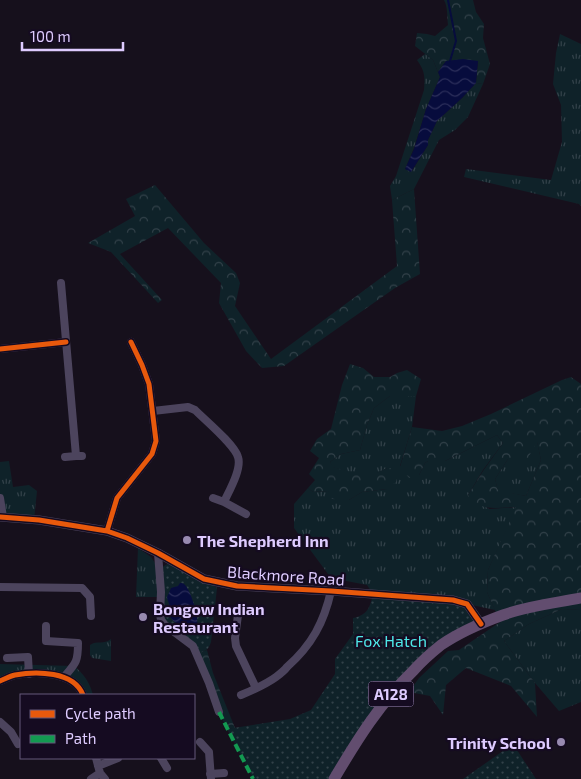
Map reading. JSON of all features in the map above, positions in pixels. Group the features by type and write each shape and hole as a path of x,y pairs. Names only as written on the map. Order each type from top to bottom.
{"main road":[{"name":"A128","path":"334,779 374,715 403,680 440,646 459,634 519,610 581,598"}],"street":[{"path":"61,283 79,456 65,457"},
{"path":"0,349 66,342"},
{"path":"107,531 117,498 152,454 156,442 149,384 130,342"},
{"path":"153,411 188,407 195,410 230,445 239,458 238,468 224,502"},
{"path":"0,498 2,518"},
{"path":"214,498 246,514"},
{"name":"Blackmore Road","path":"2,518 39,520 107,531 158,553 204,578 238,586 454,600 467,604 481,624"},
{"path":"158,553 161,620 193,646 219,712"},
{"path":"0,587 82,588 90,597 91,616"},
{"path":"241,695 276,677 301,654 320,627 332,591"},
{"path":"238,616 235,638 236,646 256,688"},
{"path":"46,626 46,641 78,644 78,660 64,676"},
{"path":"7,658 28,657 29,674"},
{"path":"0,681 13,675 47,674 64,676 73,682 82,694"},
{"path":"0,722 11,732 18,744"},
{"path":"200,742 209,752 210,776 224,773"},
{"path":"91,779 100,769 116,759"},
{"path":"162,759 167,768"}],"green space":[{"path":"444,0 473,0 476,12 484,24 483,38 490,64 483,84 476,83 478,61 446,61 438,72 433,60 415,46 417,33 435,36 448,25 447,9"},
{"path":"560,34 581,44 581,206 464,177 466,169 551,180 562,142 561,105 553,84"},
{"path":"425,54 433,60 440,77 426,109 414,148 405,169 412,171 428,145 428,140 437,121 476,83 483,84 468,117 455,130 439,140 414,189 392,200 390,186 396,176 424,90 424,74 417,60"},
{"path":"155,185 204,243 236,273 240,283 235,306 271,359 397,266 392,200 414,189 420,274 395,288 284,366 262,368 246,351 219,303 221,283 168,228 120,254 162,300 158,303 111,252 88,243 135,216 126,199"},
{"path":"350,364 363,368 374,377 390,377 407,370 421,379 416,396 390,396 374,408 360,450 341,454 330,462 333,467 368,477 387,468 393,468 398,475 396,482 387,489 362,492 349,500 332,499 328,491 313,492 308,488 315,480 309,474 319,458 310,451 317,439 331,429 342,385"},
{"path":"571,377 581,384 581,610 562,609 529,624 504,641 535,683 537,717 511,686 466,668 446,685 443,715 430,696 409,692 419,678 448,651 459,650 500,622 487,592 488,570 516,507 484,507 473,501 468,495 503,443 497,435 445,461 428,461 419,475 409,478 400,467 412,427 442,431 462,426","holes":["537,442 541,460 526,496 498,490 495,479 508,459 524,465"]},
{"path":"390,396 416,396 412,427 400,466 419,475 428,461 445,461 497,435 503,443 483,470 468,495 489,509 517,507 488,570 487,592 495,610 467,604 373,594 367,585 331,578 294,528 294,504 308,488 313,492 328,491 349,500 362,492 387,489 387,468 368,478 332,467 330,462 341,454 360,450 374,408"},
{"path":"537,441 541,460 526,496 498,491 495,479 508,459"},
{"path":"9,461 13,487 29,485 37,491 34,520 3,517 0,498 0,462"},
{"path":"138,548 151,557 159,569 161,597 136,597"},
{"path":"169,563 217,588 211,642 207,649 196,654 165,625 159,569"},
{"name":"Fox Hatch","path":"373,594 467,604 481,624 421,662 334,779 253,779 227,729 290,719 311,710 335,674 335,659 353,634 353,618 362,615 368,610"},
{"path":"562,609 581,610 581,702 559,711 535,683 504,641 529,624"},
{"path":"111,639 111,661 92,658 90,655 90,645 106,642"},
{"path":"207,650 213,673 235,728 227,729 196,654"},
{"path":"0,664 74,666 86,679 93,694 82,694 73,682 29,674 0,681"},
{"path":"513,744 536,779 463,779"}],"water":[{"path":"463,59 478,61 476,83 437,121 428,140 428,145 411,172 405,169 414,149 426,109 440,77 438,72 446,61"},
{"path":"180,583 183,583 189,591 197,615 197,624 194,627 178,624 170,615 167,597 171,588 178,586"}],"waterway":[{"path":"448,0 456,41 450,61"}],"marked path":[{"path":"219,712 253,779"}],"cycle path":[{"path":"0,349 66,342"},
{"path":"107,531 117,498 152,454 156,441 149,384 131,342"},
{"path":"0,517 39,520 107,531 158,553 204,579 237,586 453,600 467,604 481,624"},
{"path":"0,681 13,675 33,673 54,674 72,681 82,694"}],"place":[{"name":"The Shepherd Inn","path":"187,540"},
{"name":"Bongow Indian Restaurant","path":"143,617"},
{"name":"Trinity School","path":"561,742"}]}
